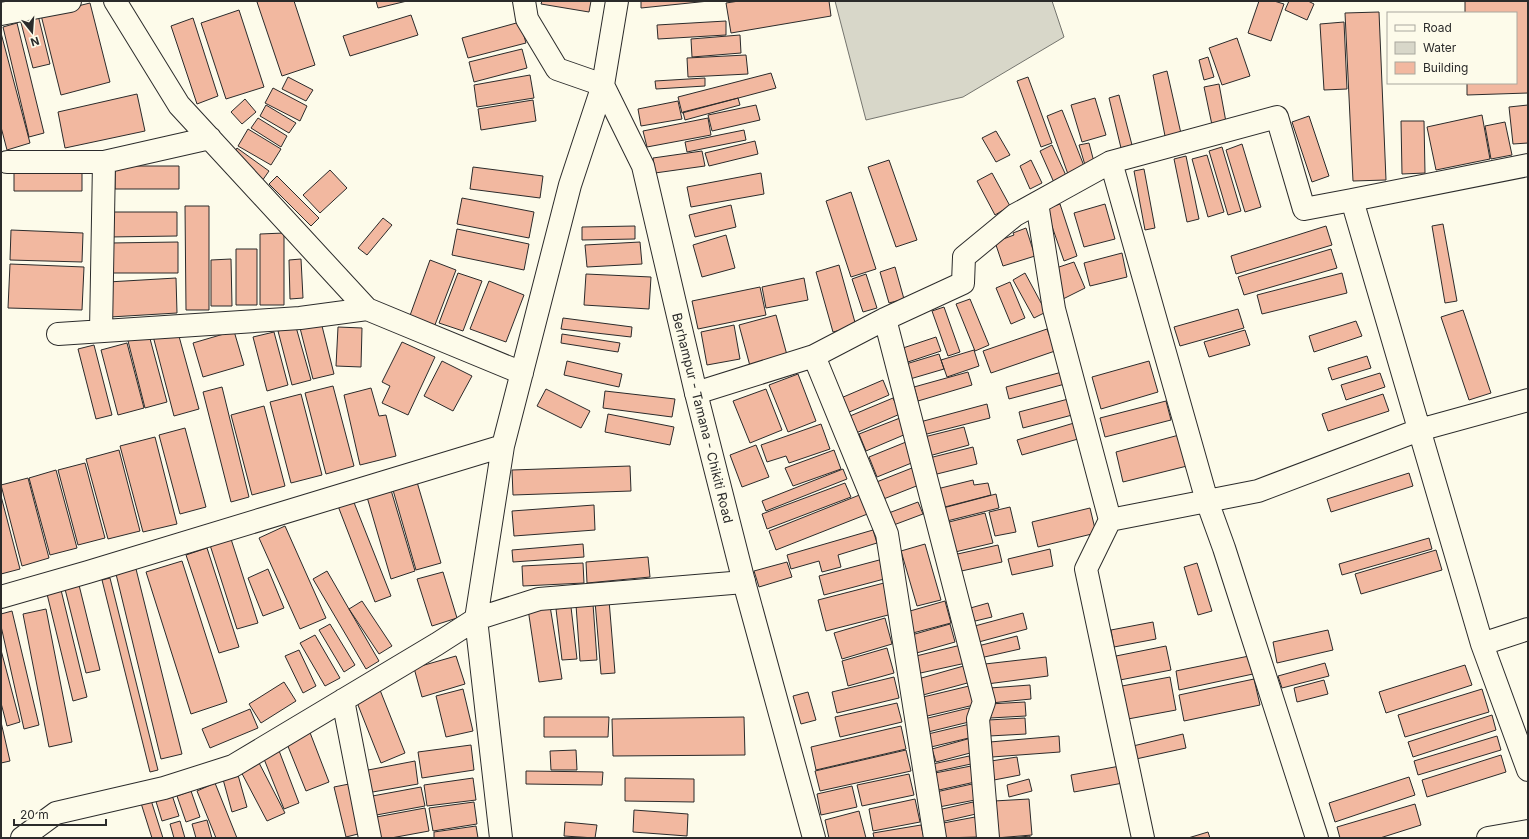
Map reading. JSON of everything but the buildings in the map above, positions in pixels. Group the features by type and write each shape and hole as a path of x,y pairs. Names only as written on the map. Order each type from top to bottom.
{"street":[{"path":"1,14 70,1"},
{"path":"115,1 179,105 367,309 522,373"},
{"path":"524,1 527,19 557,69 603,85"},
{"path":"502,838 476,619 503,446 570,185 603,85 617,1"},
{"name":"Berhampur - Tamana - Chikiti Road","path":"603,85 643,166 696,392 744,582 814,838"},
{"path":"696,392 814,356 885,319 963,283 964,257 1015,215 1110,162 1277,117 1304,209 1528,165"},
{"path":"8,162 104,162 210,138"},
{"path":"101,331 104,162"},
{"path":"1110,162 1207,501 1224,548 1317,838"},
{"path":"1352,200 1418,430 1482,644 1528,770"},
{"path":"1038,203 1054,309 1110,520 1086,569 1144,838"},
{"path":"58,334 300,318 367,309"},
{"path":"885,319 984,702 978,719 988,838"},
{"path":"814,356 887,534 935,838"},
{"path":"1110,520 1258,491 1418,430 1528,400"},
{"path":"1,597 503,446"},
{"path":"22,838 56,813 164,788 233,766 437,644 476,619 538,599 744,582"},
{"path":"1482,644 1528,629"},
{"path":"343,700 370,838"},
{"path":"1488,838 1528,831"}],"water":[{"path":"835,1 1052,1 1064,37 963,97 866,120"}]}
